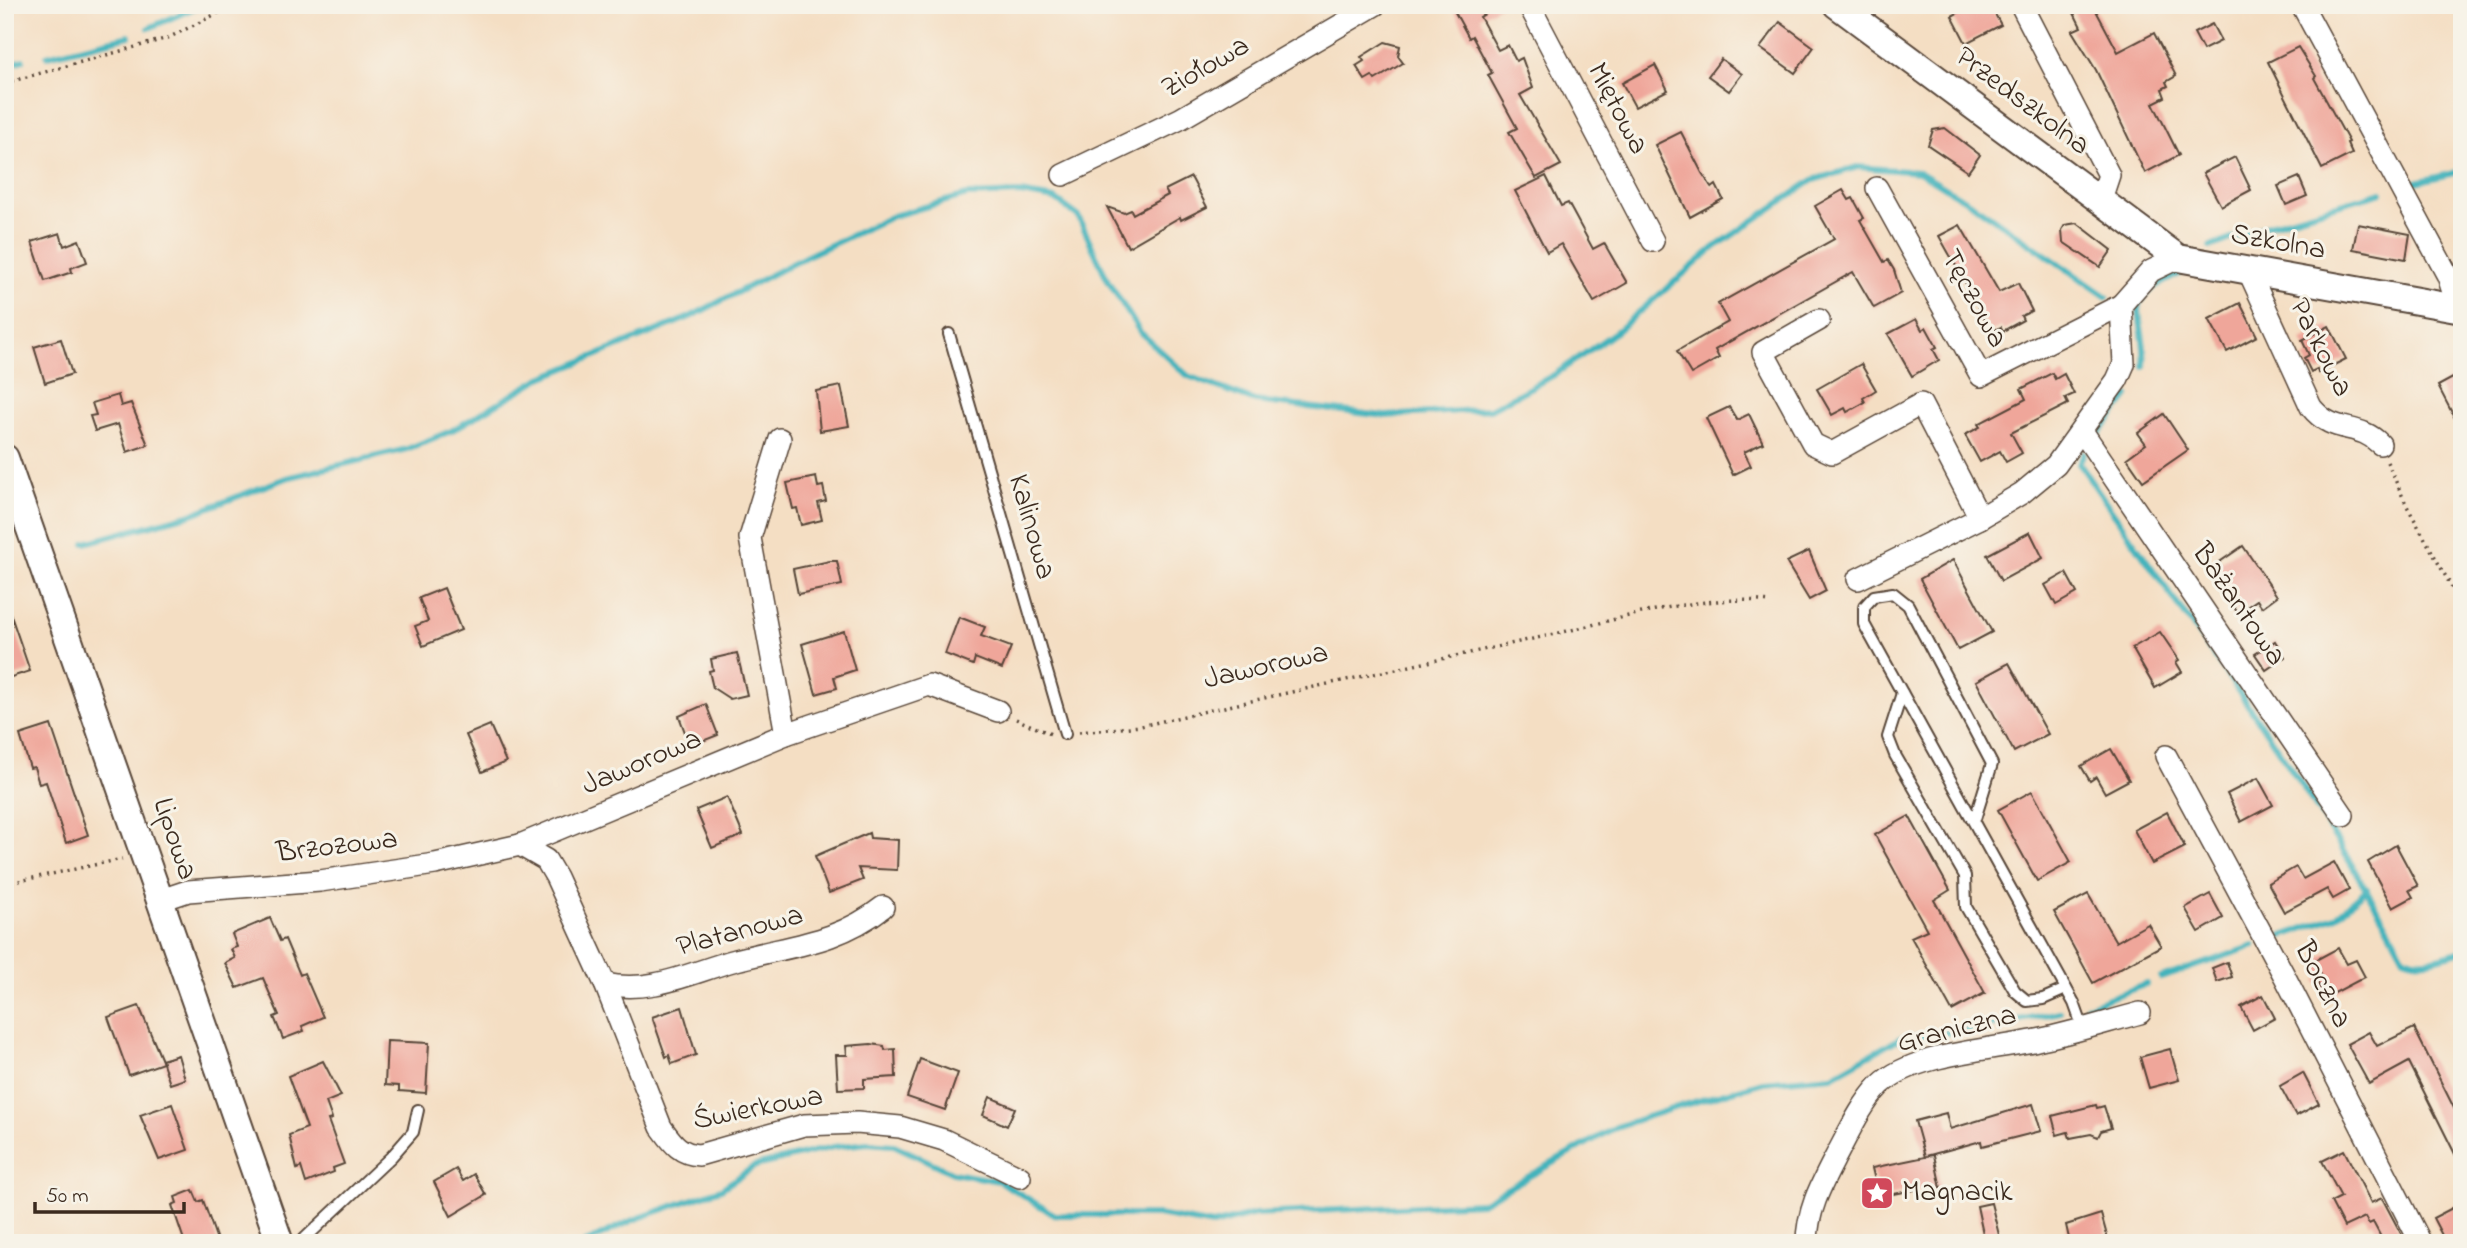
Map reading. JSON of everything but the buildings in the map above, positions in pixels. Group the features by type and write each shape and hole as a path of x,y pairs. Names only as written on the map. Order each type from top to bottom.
{"street":[{"name":"Ziołowa","path":"1063,175 1180,119 1375,5"},
{"name":"Miętowa","path":"1529,5 1653,241"},
{"name":"Przedszkolna","path":"1837,5 2100,202"},
{"path":"2021,5 2109,175 2100,202"},
{"path":"2304,9 2448,276 2458,308"},
{"name":"Tęczowa","path":"1877,188 1981,376 2121,305"},
{"name":"Szkolna","path":"2100,202 2178,258 2458,308"},
{"path":"1858,579 1980,518 2022,493 2056,465 2117,380 2124,363 2121,305 2151,271 2178,258"},
{"name":"Parkowa","path":"2249,272 2311,407 2327,424 2367,434 2380,444"},
{"path":"1819,320 1763,352 1813,444 1832,453 1921,404 1980,518"},
{"name":"Bażantowa","path":"2082,431 2343,815"},
{"path":"780,439 750,538 786,734"},
{"name":"Lipowa","path":"5,458 280,1243"},
{"name":"Jaworowa","path":"520,845 786,734 929,685 999,711"},
{"name":"Boczna","path":"2166,756 2285,977 2421,1243"},
{"name":"Brzozowa","path":"161,900 188,891 320,881 435,864 520,845"},
{"name":"Świerkowa","path":"520,845 546,860 605,984 661,1127 675,1147 689,1155 724,1150 804,1125 857,1123 900,1127 944,1140 1020,1177"},
{"name":"Platanowa","path":"605,984 636,989 655,986 737,960 821,941 851,929 883,907"},
{"name":"Graniczna","path":"1807,1243 1817,1194 1867,1102 1881,1084 1900,1071 1923,1063 2140,1013"}],"lane":[{"name":"Kalinowa","path":"949,334 1065,734"},
{"path":"1974,822 1992,764 1908,605 1893,593 1874,596 1864,607 1864,624 2066,989 2083,1028"},
{"path":"1902,693 1888,737 1895,755 1965,876 1966,907 2015,991 2027,1001 2043,999 2066,989"},
{"path":"300,1243 399,1148 413,1132 418,1110"}],"path":[{"path":"5,83 168,38 234,5"},
{"path":"2380,444 2407,506 2462,606"},
{"name":"Jaworowa","path":"999,711 1054,735 1140,726 1603,622 1738,598 1770,602"},
{"path":"5,884 113,860 145,857"}],"waterway":[{"path":"149,28 201,5"},
{"path":"47,56 129,36"},
{"path":"5,66 23,60"},
{"path":"85,543 192,514 286,478 407,449 451,431 539,379 690,317 807,256 893,216 967,195 1020,193 1055,199 1078,216 1108,281 1140,332 1188,376 1255,401 1385,416 1490,409 1554,375 1617,331 1715,247 1813,180 1858,167 1919,172 1980,209 2107,297"},
{"path":"2408,184 2462,171"},
{"path":"2210,247 2265,226 2382,192"},
{"path":"2144,366 2139,303 2154,287 2181,273"},
{"path":"2097,437 2128,396"},
{"path":"2084,453 2079,463 2290,767 2368,892 2404,957 2425,960 2459,952"},
{"path":"2277,938 2335,917 2367,889"},
{"path":"2161,978 2254,946"},
{"path":"2087,1006 2147,984"},
{"path":"585,1243 633,1220 721,1189 755,1166 833,1147 867,1143 894,1145 953,1173 999,1181 1055,1215 1158,1215 1213,1225 1255,1214 1482,1203 1616,1127 1763,1082 1832,1076 1900,1038 1962,1031 2060,1012"}],"place":[{"name":"Magnacik","path":"1877,1193"}]}
